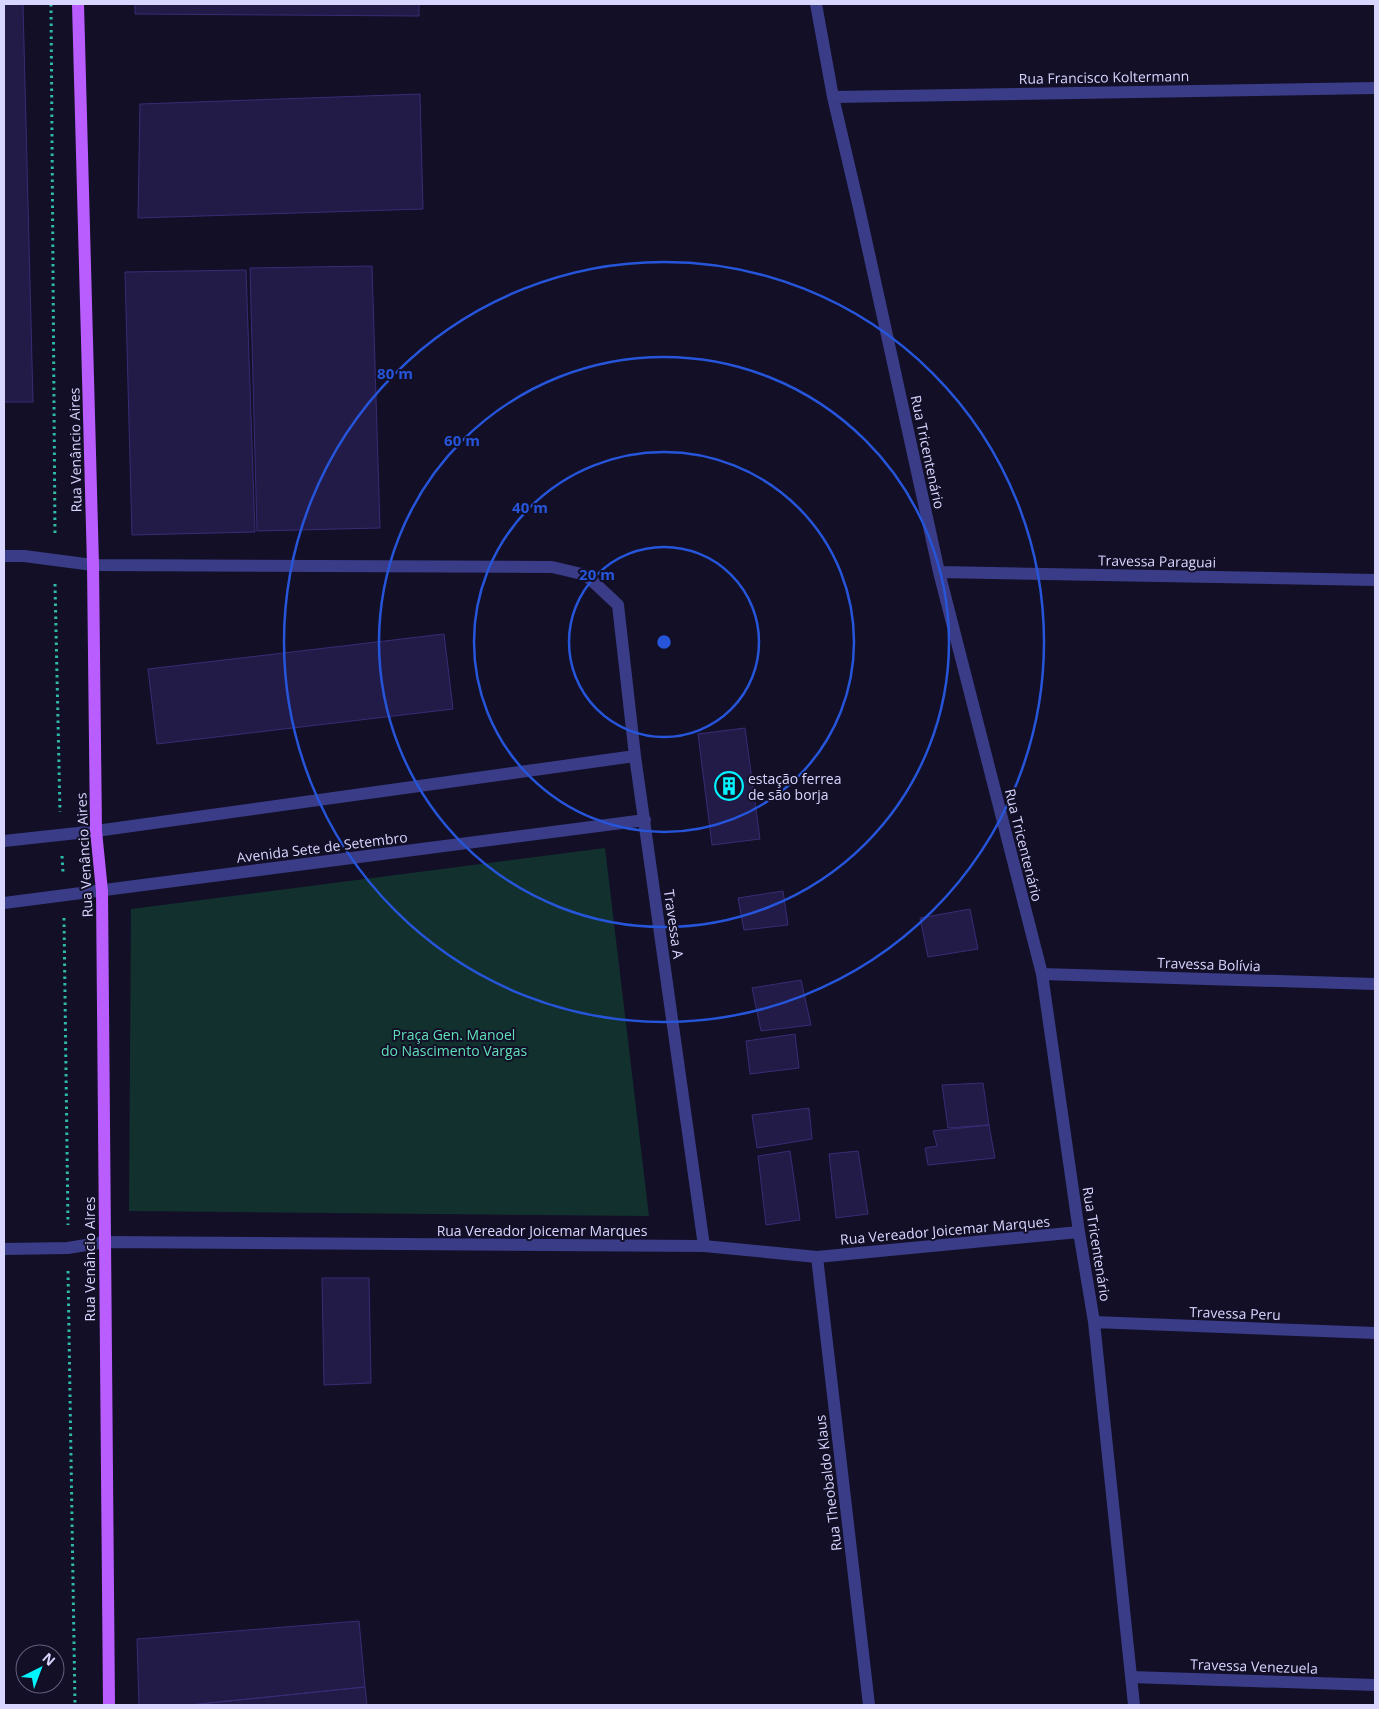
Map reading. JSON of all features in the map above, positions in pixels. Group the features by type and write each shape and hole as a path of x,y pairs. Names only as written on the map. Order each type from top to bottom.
{"main road":[{"name":"Rua Venâncio Aires","path":"78,4 93,565 96,831 102,891 108,1705"}],"street":[{"name":"Rua Tricentenário","path":"816,4 833,97 864,227 939,572 1042,974 1079,1232 1094,1322 1134,1705"},
{"name":"Rua Francisco Koltermann","path":"833,97 1375,88"},
{"path":"4,556 24,556 93,565"},
{"name":"Travessa A","path":"93,565 552,567 586,575 618,605 635,756 704,1246"},
{"name":"Travessa Paraguai","path":"939,572 1375,580"},
{"path":"4,841 96,831 635,756"},
{"name":"Avenida Sete de Setembro","path":"4,903 645,820"},
{"name":"Travessa Bolívia","path":"1042,974 1375,984"},
{"name":"Rua Vereador Joicemar Marques","path":"4,1248 68,1248 104,1242 704,1246 817,1257 1079,1232"},
{"name":"Rua Theobaldo Klaus","path":"817,1257 870,1705"},
{"name":"Travessa Peru","path":"1094,1322 1375,1333"},
{"name":"Travessa Venezuela","path":"1131,1677 1375,1685"}],"green space":[{"name":"Praça Gen. Manoel do Nascimento Vargas","path":"605,848 649,1216 129,1211 131,909"}],"building":[{"path":"4,4 23,4 33,402 4,402"},
{"path":"135,4 419,4 419,16 135,14"},
{"path":"420,94 423,209 138,218 140,104"},
{"path":"372,266 380,528 257,531 250,268"},
{"path":"246,270 255,532 132,535 125,272"},
{"path":"444,634 453,709 157,744 148,669"},
{"name":"estação ferrea de são borja","path":"745,728 760,839 712,845 698,734"},
{"path":"783,891 788,925 744,930 738,898"},
{"path":"970,909 978,949 928,957 920,918"},
{"path":"801,980 811,1025 761,1031 752,988"},
{"path":"795,1034 799,1068 750,1074 746,1041"},
{"path":"983,1083 989,1125 948,1128 942,1085"},
{"path":"809,1108 812,1139 757,1148 752,1115"},
{"path":"989,1125 995,1158 928,1165 925,1148 937,1146 933,1131"},
{"path":"790,1151 800,1220 766,1225 758,1156"},
{"path":"858,1151 868,1214 836,1218 829,1154"},
{"path":"322,1278 369,1278 371,1383 324,1385"},
{"path":"359,1621 365,1687 190,1705 139,1705 137,1639"},
{"path":"365,1687 367,1705 190,1705"}],"place":[{"name":"estação ferrea de são borja","path":"729,786"}]}
